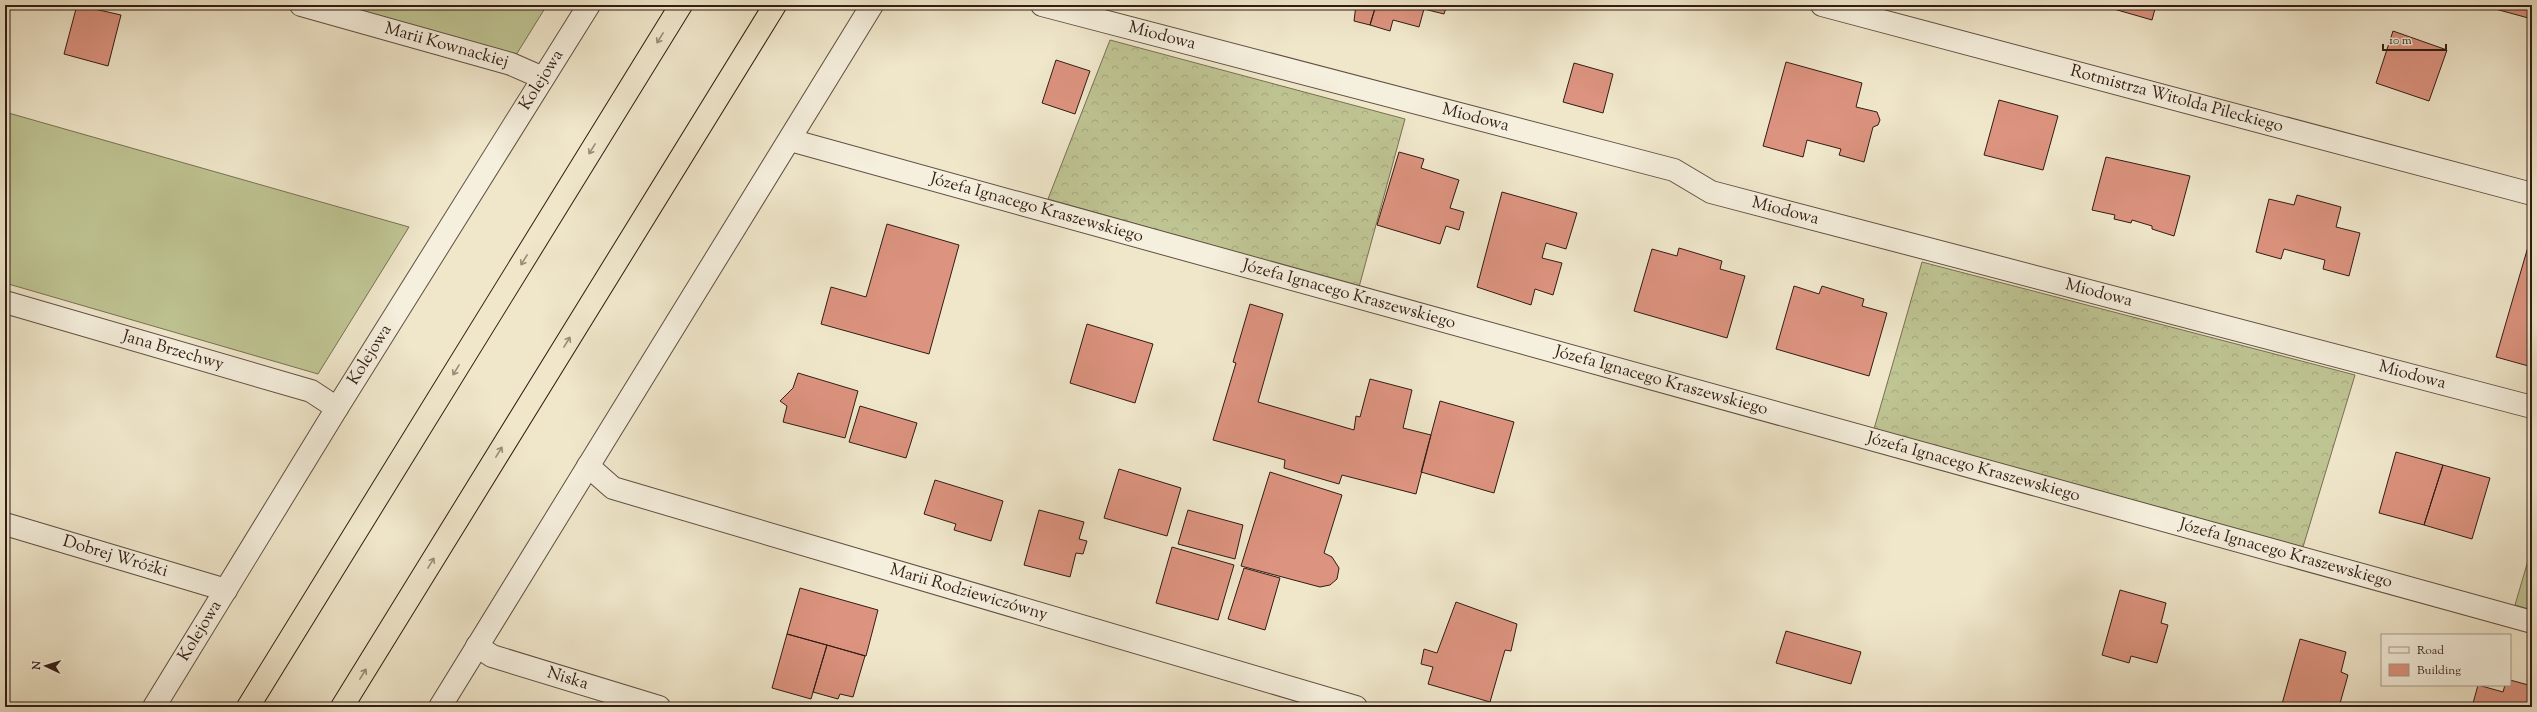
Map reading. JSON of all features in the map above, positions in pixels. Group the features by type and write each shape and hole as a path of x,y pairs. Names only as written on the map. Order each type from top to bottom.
{"highway":[{"path":"248,707 681,5"},
{"path":"342,707 775,5"}],"street":[{"name":"Marii Kownackiej","path":"301,5 511,64 543,78"},
{"name":"Kolejowa","path":"154,707 337,408 589,5"},
{"path":"440,707 872,5"},
{"name":"Miodowa","path":"1042,5 1674,170 1711,192 2532,407"},
{"name":"Rotmistrza Witolda Pileckiego","path":"1822,5 2532,194"},
{"name":"Józefa Ignacego Kraszewskiego","path":"790,140 2532,622"},
{"name":"Jana Brzechwy","path":"5,302 311,392 337,408"},
{"name":"Marii Rodziewiczówny","path":"588,466 613,488 1356,707"},
{"name":"Dobrej Wróżki","path":"5,524 226,590"},
{"name":"Niska","path":"477,646 492,656 659,707"}],"green space":[{"path":"341,5 547,5 516,55"},
{"path":"1110,40 1405,119 1359,287 1048,199"},
{"path":"5,112 409,227 318,374 5,283"},
{"path":"1922,262 2355,375 2303,547 1874,429"},
{"path":"2532,547 2532,610 2515,605"}],"building":[{"path":"77,5 121,15 108,66 64,54"},
{"path":"1356,5 1376,5 1370,25 1354,21"},
{"path":"1376,5 1447,5 1444,14 1424,9 1419,27 1393,20 1390,31 1370,25"},
{"path":"2100,5 2156,5 2152,20"},
{"path":"2488,5 2532,5 2532,19 2488,7"},
{"path":"2393,31 2447,50 2429,101 2376,83"},
{"path":"1056,60 1090,71 1075,114 1042,103"},
{"path":"1786,62 1862,83 1856,107 1877,112 1880,120 1878,125 1873,127 1864,162 1839,155 1841,149 1807,140 1803,157 1763,146"},
{"path":"1574,63 1613,74 1603,113 1563,102"},
{"path":"1999,100 2058,116 2043,170 1984,155"},
{"path":"1399,152 1424,159 1421,168 1459,180 1450,208 1464,212 1459,230 1446,226 1440,244 1377,225"},
{"path":"2106,157 2190,176 2174,236 2152,229 2152,226 2132,220 2131,223 2114,219 2115,215 2092,210"},
{"path":"1502,192 1577,213 1566,249 1546,243 1542,258 1562,263 1553,295 1535,289 1531,305 1477,287"},
{"path":"2297,195 2341,207 2336,227 2360,233 2349,276 2323,269 2325,260 2284,249 2281,259 2256,252 2269,199 2294,205"},
{"path":"887,224 959,245 929,354 821,324 831,287 866,297"},
{"path":"2532,233 2532,367 2496,357"},
{"path":"1679,248 1722,261 1720,269 1745,276 1727,338 1634,311 1652,249 1677,256"},
{"path":"1794,286 1819,294 1822,286 1864,299 1862,306 1887,313 1869,376 1776,349"},
{"path":"1250,304 1283,314 1258,402 1354,430 1356,416 1360,417 1370,379 1412,390 1403,428 1431,435 1416,494 1342,475 1339,484 1284,468 1285,460 1213,440 1236,363 1233,362"},
{"path":"1087,324 1153,344 1135,403 1070,383"},
{"path":"798,373 858,391 845,438 783,422 787,406 780,401 793,388"},
{"path":"1440,401 1514,422 1494,493 1421,472"},
{"path":"860,406 917,423 906,458 849,442"},
{"path":"2396,452 2443,465 2424,525 2379,513"},
{"path":"2443,465 2490,478 2472,539 2424,525"},
{"path":"1119,469 1181,488 1167,536 1104,518"},
{"path":"1270,472 1342,495 1324,553 1332,557 1339,568 1337,579 1330,585 1320,587 1241,566"},
{"path":"935,480 1003,501 991,541 954,530 956,524 924,514"},
{"path":"1039,510 1084,522 1079,539 1087,541 1083,554 1076,553 1070,577 1024,565"},
{"path":"1188,510 1243,525 1235,559 1178,544"},
{"path":"1172,547 1234,565 1218,620 1156,603"},
{"path":"1244,568 1280,578 1265,630 1228,619"},
{"path":"800,588 878,610 866,656 787,634"},
{"path":"2120,590 2166,603 2161,623 2168,625 2157,663 2131,656 2129,663 2102,655"},
{"path":"1456,602 1517,624 1511,651 1505,650 1490,702 1428,684 1433,667 1421,664 1424,649 1437,653"},
{"path":"1786,631 1861,652 1851,684 1776,663"},
{"path":"787,634 827,645 811,699 772,688"},
{"path":"2300,639 2346,652 2341,672 2348,675 2339,707 2312,705 2311,707 2292,707 2282,704"},
{"path":"827,645 865,656 853,697 840,694 838,699 813,692"},
{"path":"2511,680 2532,686 2532,707 2472,707 2478,686 2503,692 2505,686 2511,686"}]}
